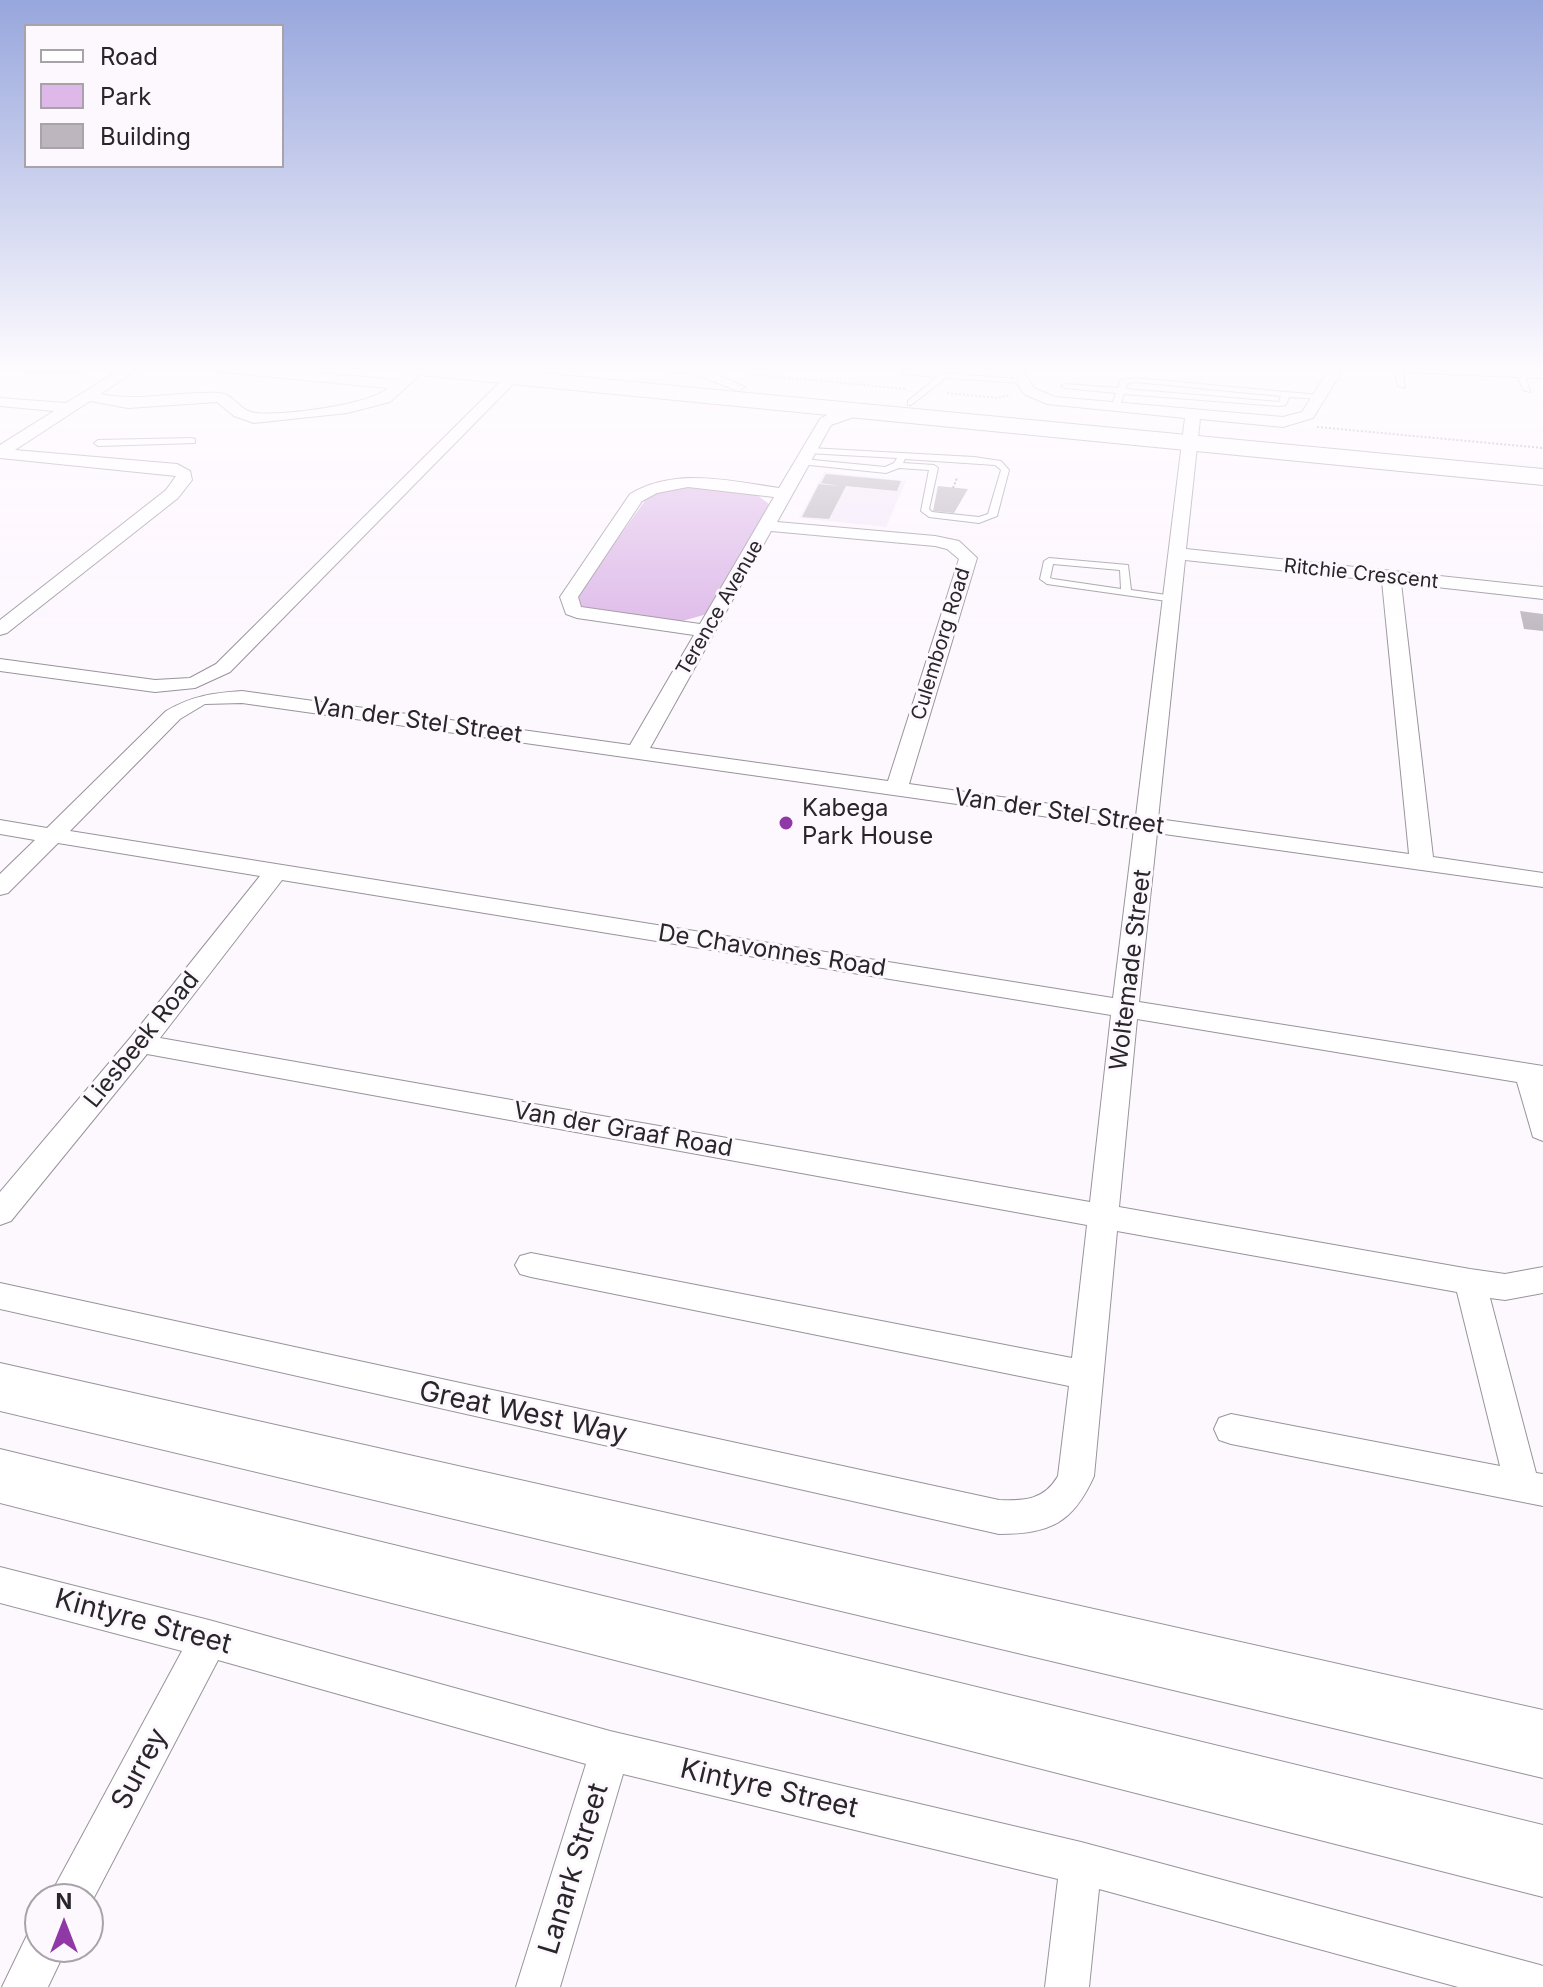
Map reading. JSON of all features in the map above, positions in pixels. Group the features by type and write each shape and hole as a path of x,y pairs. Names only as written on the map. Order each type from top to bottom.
{"highway":[{"path":"0,1387 1543,1744"},
{"path":"0,1476 1543,1861"}],"main road":[{"path":"1424,461 1543,477"},
{"path":"1520,461 1543,463"}],"street":[{"path":"0,629 172,494 184,480 184,474 177,469 93,461"},
{"path":"0,888 433,461"},
{"name":"Terence Avenue","path":"637,751 804,461"},
{"name":"Woltemade Street","path":"1047,1514 1071,1491 1076,1476 1125,1008 1149,825 1189,461"},
{"path":"706,631 584,614 573,610 569,597 636,498 646,490 676,484 785,494"},
{"name":"Culemborg Road","path":"768,526 935,541 953,545 968,558 896,790"},
{"name":"Ritchie Crescent","path":"1179,554 1543,593"},
{"path":"1391,577 1422,862"},
{"name":"Van der Stel Street","path":"0,665 637,751 1543,880"},
{"name":"De Chavonnes Road","path":"0,827 1536,1075"},
{"name":"Liesbeek Road","path":"2,1210 141,1044 277,870"},
{"name":"Van der Graaf Road","path":"141,1044 1470,1282 1505,1287 1543,1280"},
{"path":"1536,1075 1543,1130"},
{"path":"531,1265 1086,1375"},
{"path":"1231,1429 1533,1488 1470,1282"},
{"name":"Great West Way","path":"0,1296 999,1517 1026,1518 1047,1514"},
{"name":"Kintyre Street","path":"0,1585 209,1639 610,1751 1081,1863 1540,1987"},
{"name":"Surrey","path":"79,1883 209,1639"},
{"name":"Lanark Street","path":"538,1987 610,1751"},
{"path":"1067,1987 1081,1863"},
{"path":"24,1987 37,1963"}],"lane":[{"path":"832,461 880,470 900,461 920,461"},
{"path":"900,461 934,468 924,500 926,512 979,520 992,516 1005,475 1002,465 978,461"},
{"path":"1126,591 1125,567 1049,561 1046,580 1174,599"}],"path":[{"path":"953,488 957,478"}],"shaded area":[{"path":"824,472 906,481 886,527 799,518"}],"green space":[{"path":"675,486 757,495 769,504 707,614 679,622 582,609 576,597 649,495"}],"building":[{"path":"826,474 901,481 897,491 846,486 829,519 802,517 819,484 840,486 821,483"},
{"path":"938,486 968,489 954,513 933,511"},
{"path":"1520,611 1543,614 1543,631 1524,629"}],"place":[{"name":"Kabega Park House","path":"786,823"}]}
